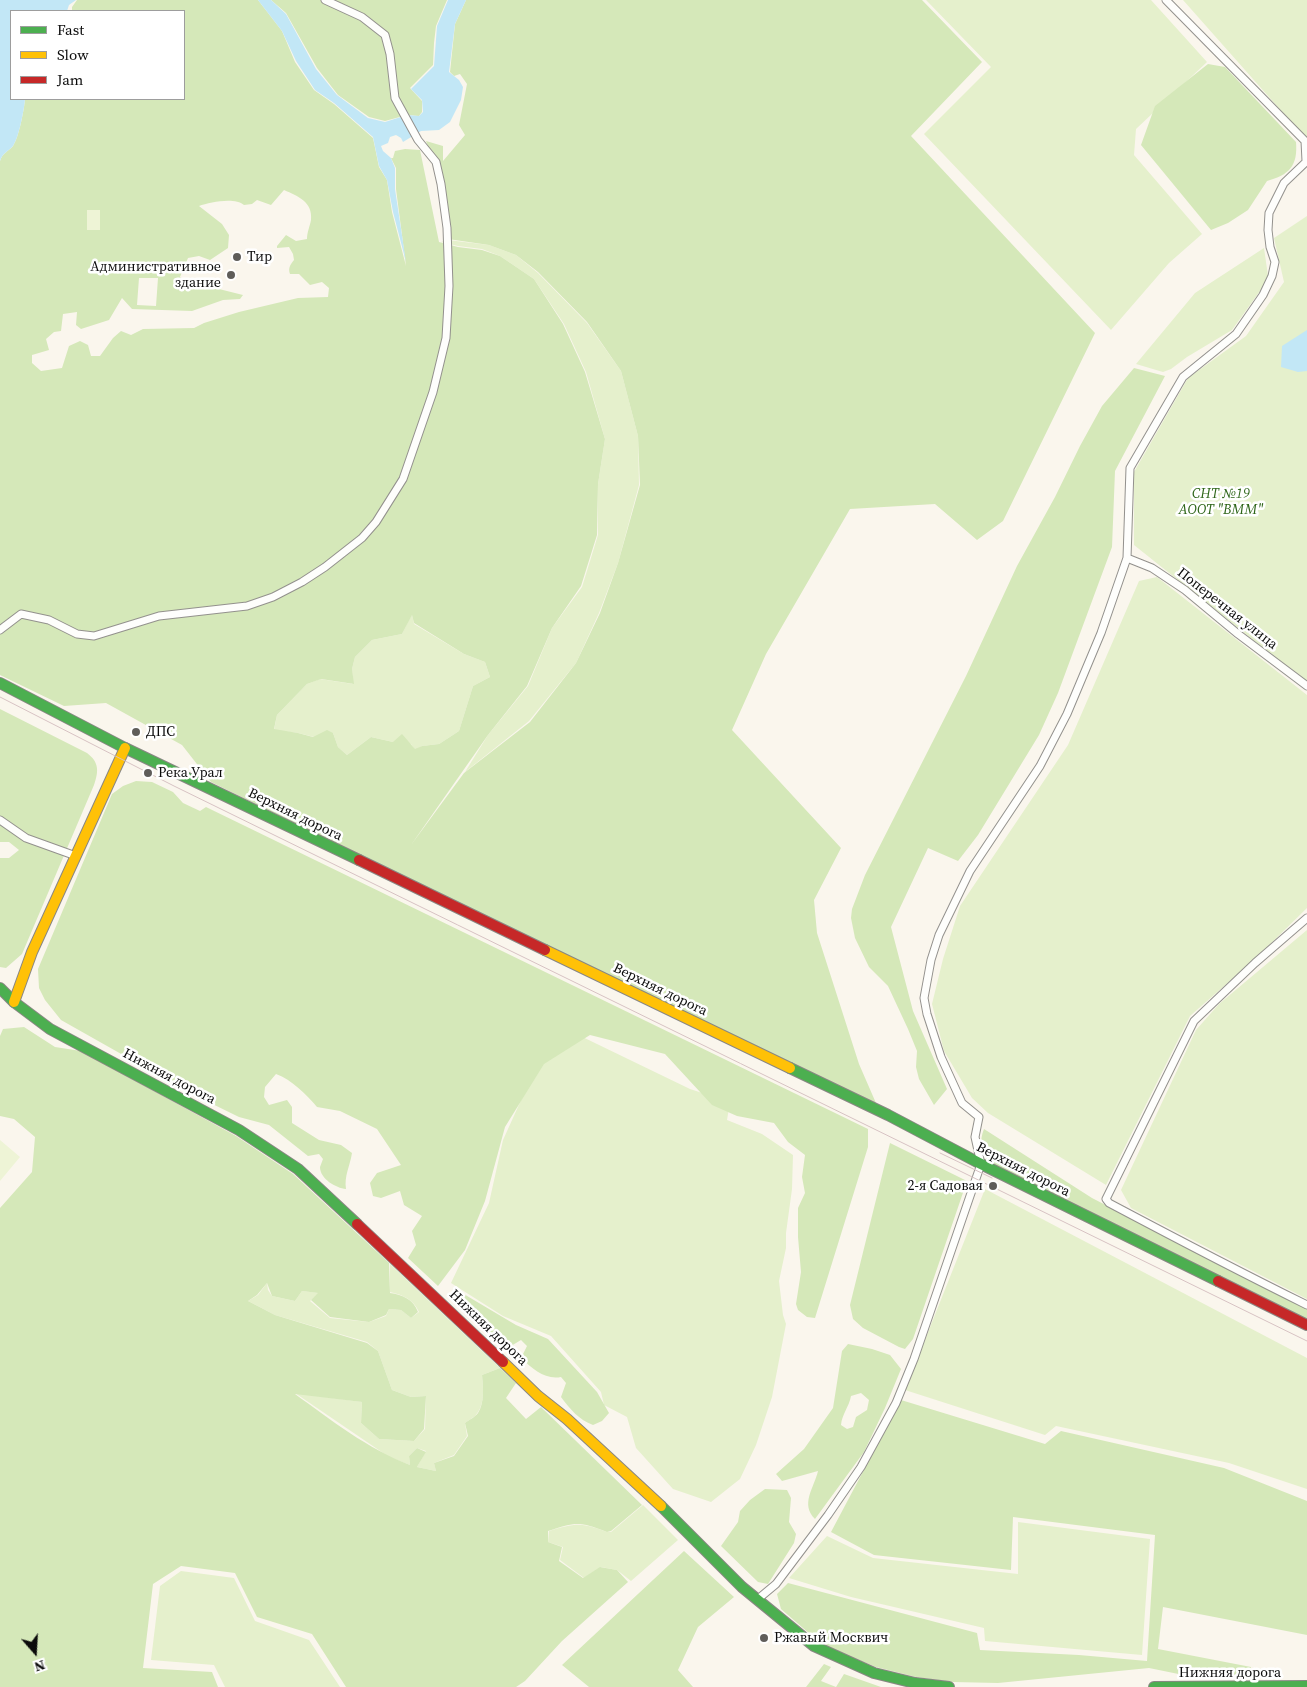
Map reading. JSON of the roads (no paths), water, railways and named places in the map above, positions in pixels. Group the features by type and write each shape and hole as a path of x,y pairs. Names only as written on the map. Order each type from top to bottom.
{"main road":[{"name":"Верхняя дорога","path":"0,683 125,748 870,1107 980,1164 1307,1325"},
{"path":"14,1002 32,952 125,748"},
{"name":"Нижняя дорога","path":"0,988 14,1002 50,1029 240,1130 298,1169 435,1296 538,1396 568,1419 661,1506 742,1587 810,1642 829,1654 874,1673 915,1683 948,1687"},
{"name":"Нижняя дорога","path":"1154,1687 1307,1686"}],"street":[{"path":"0,630 21,614 49,620 77,634 94,636 159,616 247,606 273,597 325,567 362,538 376,522 403,479 434,392 446,338 449,286 447,228 436,162 418,140 395,98 390,54 385,35 362,17 325,0"},
{"path":"758,1599 776,1584 828,1515 861,1467 896,1403 914,1359 980,1164 975,1138 979,1117 962,1103 941,1057 927,1014 924,998 931,960 939,935 970,871 1040,766 1067,714 1100,633 1127,558 1130,468 1183,377 1236,334 1263,295 1272,276 1275,262 1270,247 1269,213 1284,184 1307,161 1305,141 1166,0"},
{"name":"Поперечная улица","path":"1127,558 1152,568 1185,590 1238,634 1307,686"},
{"path":"0,820 26,838 76,856"},
{"path":"1307,918 1255,963 1194,1021 1106,1199 1109,1203 1157,1229 1192,1245 1307,1305"}],"water":[{"path":"0,0 76,0 69,5 67,10 10,10 10,100 25,100 21,123 15,142 2,156 0,161"},
{"path":"258,0 271,0 286,14 316,69 337,95 368,118 385,122 407,115 419,116 423,112 422,100 411,89 434,66 437,26 448,0 466,0 455,24 449,72 459,80 463,87 461,100 450,122 439,130 421,131 403,142 396,135 390,137 388,143 381,146 383,151 391,158 395,168 395,189 406,262 387,180 379,166 373,137 334,103 315,90 296,61 282,31"},
{"path":"1307,330 1307,371 1298,372 1281,367 1282,346"}],"tram line":[{"path":"0,697 174,786 1307,1341"},
{"path":"940,1153 992,1178"}],"place":[{"name":"Тир","path":"237,257"},
{"name":"Административное здание","path":"231,275"},
{"name":"ДПС","path":"136,732"},
{"name":"Река Урал","path":"148,773"},
{"name":"2-я Садовая","path":"993,1186"},
{"name":"Ржавый Москвич","path":"764,1638"}],"park label":[{"name":"СНТ №19 АООТ \"ВММ\"","path":"1221,502"}]}
